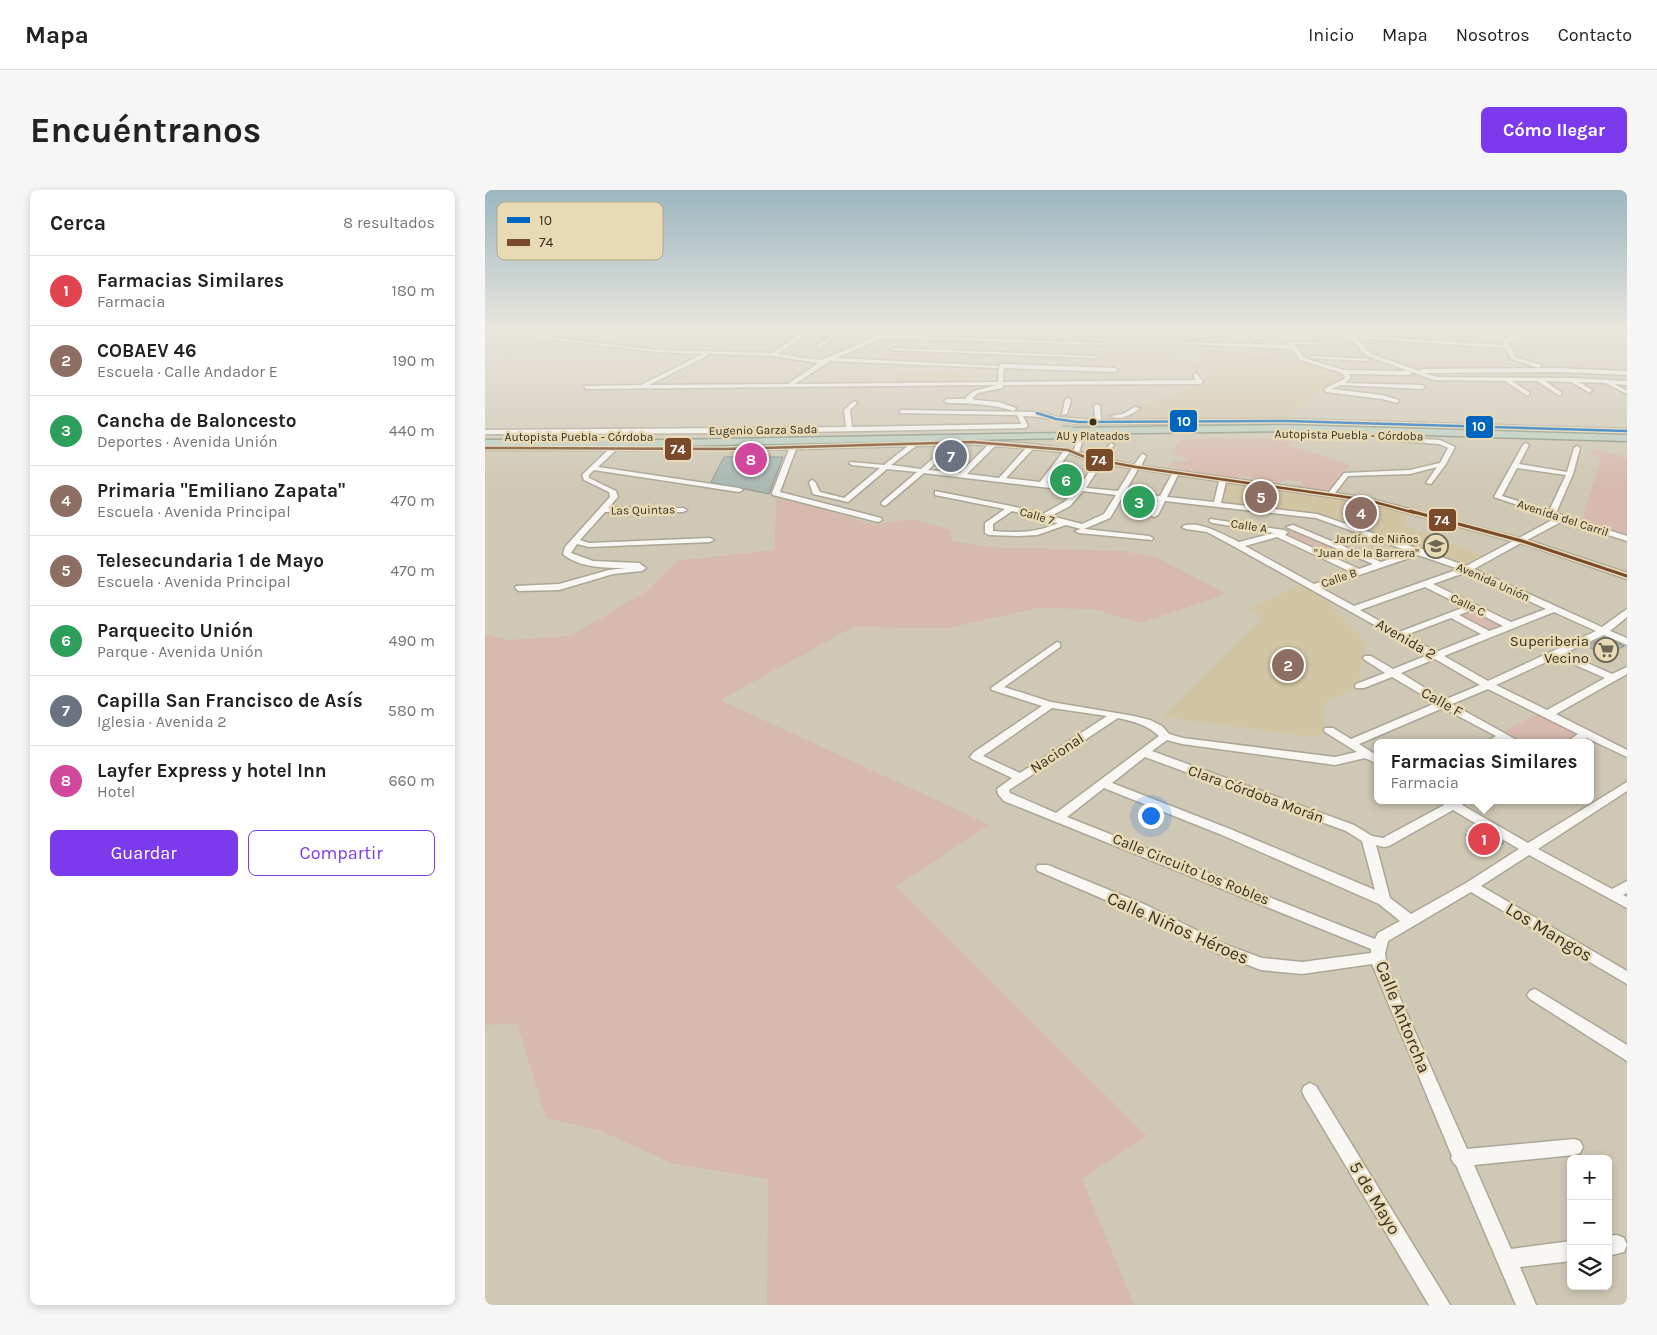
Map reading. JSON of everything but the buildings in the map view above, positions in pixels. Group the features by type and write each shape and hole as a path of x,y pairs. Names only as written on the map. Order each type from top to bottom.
{"highway":[{"name":"Autopista Puebla - Córdoba","path":"485,443 670,443 1286,428 1627,438"},
{"name":"Autopista Puebla - Córdoba","path":"485,437 1273,433 1627,443"}],"street":[{"path":"641,387 651,382"},
{"path":"680,382 687,387"},
{"path":"790,385 794,382"},
{"path":"586,387 1197,382"},
{"path":"1510,382 1527,394"},
{"path":"1542,382 1560,394"},
{"path":"1575,382 1590,391"},
{"path":"1606,382 1626,393"},
{"path":"1607,382 1627,383"},
{"path":"973,402 968,398 971,395 1000,387 1001,384"},
{"path":"1397,401 1325,389 1341,384 1422,387"},
{"path":"1063,414 1068,400"},
{"path":"947,401 988,403 1029,413 1066,426 1072,451"},
{"path":"849,428 847,410 854,403"},
{"path":"917,405 919,412 918,428"},
{"path":"1097,406 1098,418"},
{"path":"1039,414 1066,421 1124,416 1137,408"},
{"path":"901,412 1063,414 1098,418 1369,421 1627,431"},
{"path":"949,413 952,427"},
{"path":"985,413 992,426"},
{"name":"Eugenio Garza Sada","path":"485,432 737,432 883,425 918,428 1025,426 1019,413"},
{"path":"1392,423 1424,431"},
{"path":"1043,483 1072,451 1070,434"},
{"path":"1397,436 1401,440 1440,442 1452,447 1443,464 1429,483"},
{"path":"885,504 924,472 955,442"},
{"path":"485,448 793,447 955,442 1031,446 1072,451 1099,461 1175,474 1331,494 1387,504 1522,541 1627,576"},
{"path":"812,482 817,494 845,500 915,443"},
{"path":"963,475 994,443"},
{"name":"Avenida Unión","path":"875,444 852,463 1122,492 1328,519 1467,569 1627,642"},
{"path":"1042,518 1067,504 1082,488 1111,445"},
{"path":"1526,445 1516,466 1569,474"},
{"path":"1002,479 1031,446"},
{"path":"793,447 776,493 878,520"},
{"path":"592,468 615,448"},
{"path":"1552,513 1569,474 1577,448"},
{"name":"Calle 7","path":"938,494 1011,508 1042,518 1083,527 1107,516 1143,456"},
{"path":"1331,494 1346,474 1410,472 1443,464"},
{"name":"Avenida del Carril","path":"1516,466 1498,497 1552,513 1627,539"},
{"path":"592,468 739,490"},
{"name":"Las Quintas","path":"575,542 604,510 615,494 586,479 585,475 592,468"},
{"path":"1153,515 1175,474"},
{"path":"1211,525 1223,480"},
{"path":"1011,508 989,522 989,533 1032,534 1055,528 1063,523"},
{"name":"Las Quintas","path":"604,510 683,510"},
{"path":"1238,545 1284,531 1300,514"},
{"path":"1354,609 1467,569 1562,518"},
{"name":"Avenida 2","path":"1186,527 1211,525 1238,545 1488,685 1627,754"},
{"name":"Calle A","path":"1211,525 1284,531 1382,565"},
{"path":"1055,528 1149,538"},
{"path":"1284,531 1359,572"},
{"path":"519,588 559,587 612,572 642,568 639,564 603,565 576,559 567,554 575,542 589,545 710,540"},
{"name":"Calle B","path":"1314,587 1421,551"},
{"name":"Calle C","path":"1426,584 1511,626"},
{"path":"1399,635 1473,607"},
{"path":"1360,686 1553,609"},
{"path":"1349,744 1488,685 1602,632 1627,612"},
{"path":"1452,615 1489,635"},
{"path":"1057,645 996,688 1050,705 1136,719 1162,731 1165,736 1182,741 1335,761 1365,754"},
{"path":"1557,653 1612,678"},
{"name":"Calle F","path":"1368,658 1444,704 1509,739"},
{"path":"1547,714 1627,670"},
{"path":"1020,777 976,757 1050,705"},
{"name":"Nacional","path":"1004,794 1003,789 1020,777 1116,715"},
{"path":"1329,730 1374,759"},
{"path":"1578,739 1587,734"},
{"path":"1059,817 1165,736"},
{"path":"1500,739 1505,737"},
{"name":"Clara Córdoba Morán","path":"1143,752 1351,828 1367,839"},
{"path":"1102,783 1226,832 1383,900 1411,922"},
{"name":"Calle Antorcha","path":"1524,1303 1507,1259 1460,1158 1381,971 1378,952 1383,937 1471,886 1627,786"},
{"name":"Calle Circuito Los Robles","path":"1004,794 1008,798 1059,817 1378,952"},
{"path":"1383,900 1367,839 1384,843 1450,804"},
{"path":"1456,804 1528,849 1627,903"},
{"name":"Calle Niños Héroes","path":"1043,868 1141,909 1219,948 1261,964 1301,968 1378,952"},
{"name":"Los Mangos","path":"1471,886 1627,978"},
{"path":"1613,895 1627,886"},
{"path":"1535,995 1627,1054"},
{"name":"5 de Mayo","path":"1310,1091 1440,1305"},
{"path":"1460,1158 1574,1147"},
{"path":"1507,1259 1567,1252"}],"shaded area":[{"path":"890,382 966,382 965,383 888,384"},
{"path":"1340,382 1321,389 1288,419 1120,421 1150,403 1207,383"},
{"path":"1291,438 1287,445 1351,465 1327,492 1299,488 1303,482 1285,479 1279,483 1240,475 1237,480 1199,475 1171,465 1174,461 1190,460 1172,452 1181,439"},
{"path":"1598,449 1627,458 1627,537 1581,523 1601,459 1592,455 1592,451"},
{"path":"1227,483 1343,498 1407,512 1406,526 1485,556 1468,565 1325,515 1222,501"},
{"path":"777,495 874,525 911,519 951,530 952,541 988,547 1123,551 1156,557 1226,594 1141,623 1093,609 1037,608 949,628 853,627 720,700 990,825 896,886 1147,1136 1082,1179 1134,1305 767,1305 768,1179 674,1164 599,1130 546,1118 517,1023 485,1025 485,634 507,640 571,636 650,589 676,561 774,550"},
{"path":"1124,495 1159,499 1154,509 1119,505"},
{"path":"1294,530 1337,548 1323,553 1285,536"},
{"path":"1300,585 1325,598 1367,644 1356,687 1324,702 1324,731 1316,737 1163,717 1263,618 1250,608"},
{"path":"1475,610 1506,626 1489,633 1458,617"},
{"path":"1537,714 1579,735 1572,739 1515,739 1502,732"}],"transit line":[{"name":"10","path":"1037,413 1056,419 1078,422 1287,421 1627,431"},
{"name":"74","path":"485,448 724,449 973,442 1068,450 1087,458 1136,467 1367,500 1522,541 1627,576"}],"place":[{"name":"AU y Plateados","path":"1093,422"},
{"name":"Capilla San Francisco de Asís","path":"951,456"},
{"name":"Layfer Express y hotel Inn","path":"751,459"},
{"name":"Parquecito Unión","path":"1066,480"},
{"name":"Telesecundaria 1 de Mayo","path":"1261,497"},
{"name":"Cancha de Baloncesto","path":"1139,502"},
{"name":"Primaria \"Emiliano Zapata\"","path":"1361,513"},
{"name":"Jardín de Niños \"Juan de la Barrera\"","path":"1436,546"},
{"name":"Superiberia Vecino","path":"1606,650"},
{"name":"COBAEV 46","path":"1288,665"},
{"name":"Farmacias Similares","path":"1484,839"}]}
